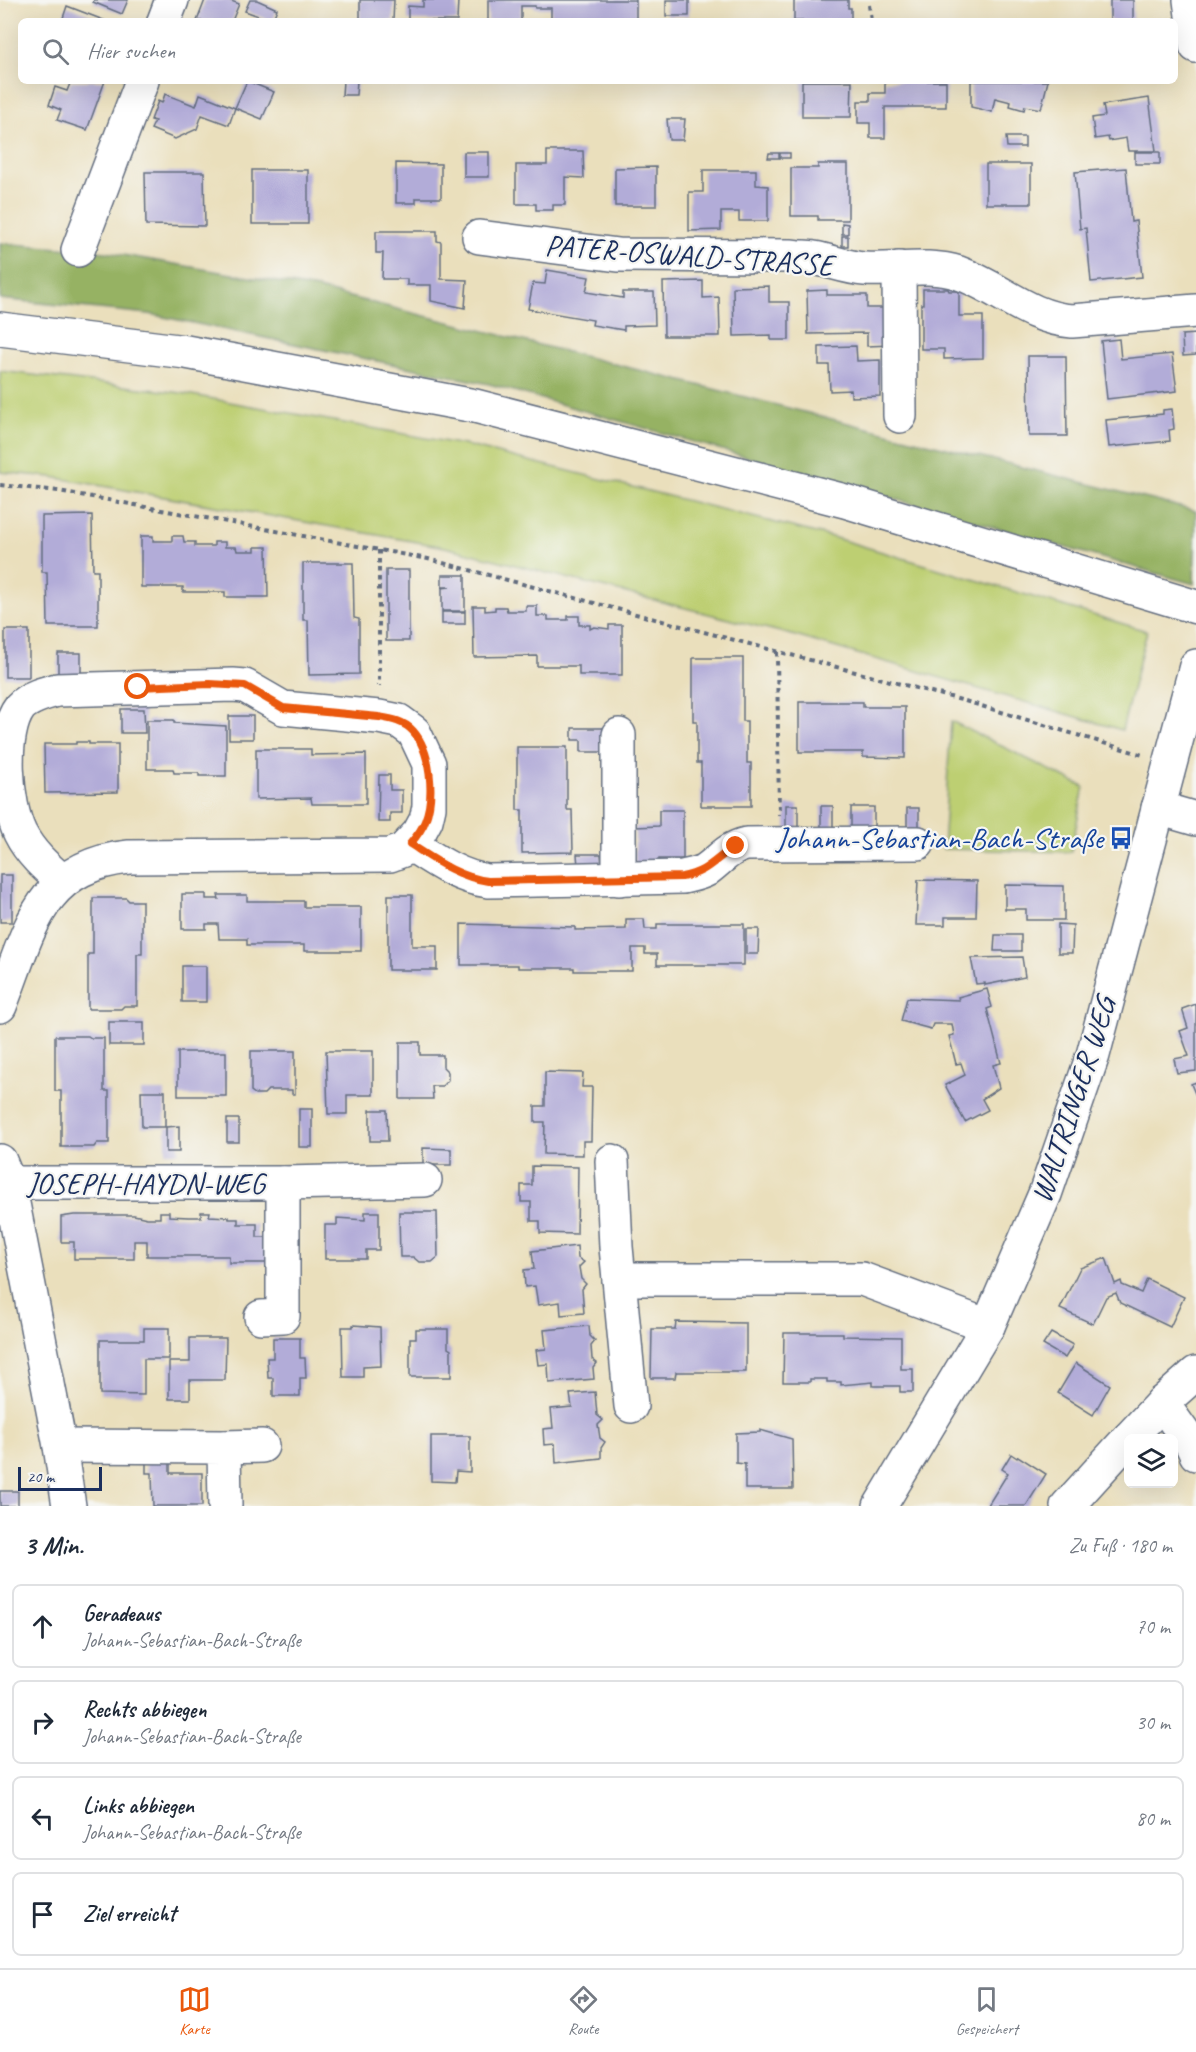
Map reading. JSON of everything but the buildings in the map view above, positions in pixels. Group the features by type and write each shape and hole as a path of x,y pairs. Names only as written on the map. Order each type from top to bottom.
{"street":[{"path":"165,18 172,0"},
{"path":"1190,0 1196,46"},
{"path":"78,250 141,84"},
{"name":"PATER-OSWALD-STRASSE","path":"479,237 618,255 792,256 813,258 857,268 937,268 960,273 1025,307 1059,320 1072,321 1196,310"},
{"path":"899,268 900,416"},
{"path":"0,329 186,352 475,406 845,501 1196,607"},
{"name":"WALTRINGER WEG","path":"880,1506 988,1326 1045,1194 1093,1055 1196,666"},
{"path":"0,1006 35,918 62,881 95,863 120,858 381,856 403,850 419,833 426,820 429,807 429,764 414,732 399,722 379,717 283,708 245,686 57,690 42,693 20,708 13,722 9,734 6,780 9,799 28,848 62,881"},
{"path":"619,879 620,735"},
{"path":"1158,808 1196,819"},
{"path":"410,844 452,871 488,881 682,877 704,871 726,852 736,846 746,844 918,843"},
{"path":"612,1161 616,1247 630,1406"},
{"path":"4,1172 60,1446 69,1506"},
{"name":"JOSEPH-HAYDN-WEG","path":"4,1172 283,1182 425,1180"},
{"name":"JOSEPH-HAYDN-WEG","path":"261,1317 283,1316 283,1182"},
{"path":"620,1279 862,1279 988,1326"},
{"path":"1133,1434 1162,1402 1196,1372"},
{"path":"1162,1402 1196,1454"},
{"path":"1067,1506 1124,1444"},
{"path":"60,1446 262,1446"},
{"path":"224,1447 225,1506"}],"path":[{"path":"869,4 871,18"},
{"path":"0,485 59,491 428,559 964,701 1169,764"},
{"path":"378,549 379,717"},
{"path":"777,652 779,843"}],"green space":[{"path":"0,243 106,252 318,289 1196,511 1194,584 489,384 149,314 0,299"},
{"path":"0,371 181,393 469,446 832,537 1147,631 1122,730 792,635 445,547 52,477 0,472"},
{"path":"951,721 1084,787 1071,852 943,849"}],"place":[{"name":"Johann-Sebastian-Bach-Straße","path":"1121,838"}],"route":[{"path":"138,687 210,684 245,686 283,708 379,717 406,725 414,732 422,746 430,773 429,807 426,820 410,844 452,871 476,879 488,881 682,877 704,871 736,846"}]}
